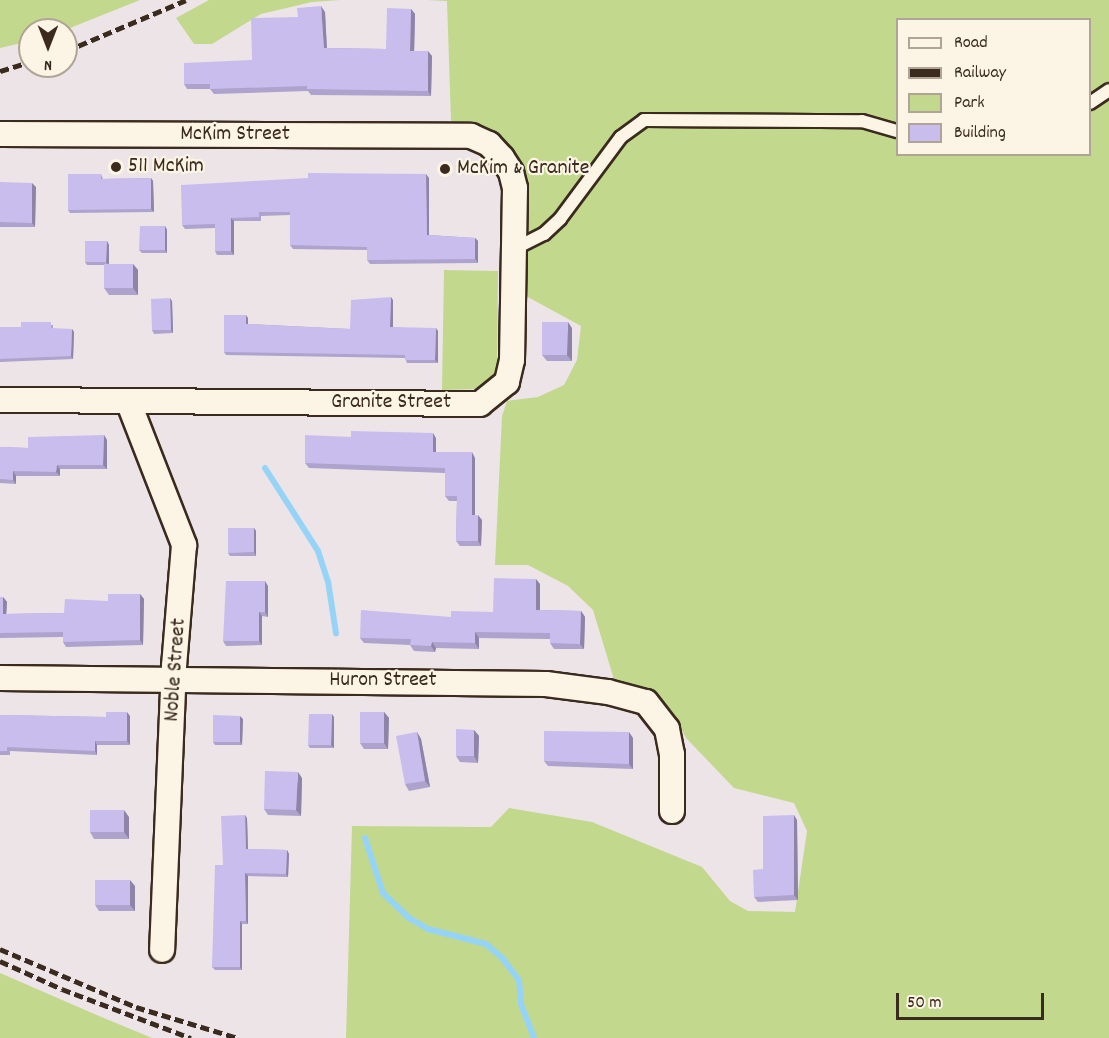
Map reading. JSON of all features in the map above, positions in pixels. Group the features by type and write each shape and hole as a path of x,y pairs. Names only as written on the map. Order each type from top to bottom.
{"street":[{"name":"McKim Street","path":"0,134 471,136"},
{"name":"Granite Street","path":"0,400 480,404 507,382 512,360 515,188 511,172 489,144 471,136"},
{"name":"Noble Street","path":"128,401 184,545 173,681 162,950"},
{"name":"Huron Street","path":"0,678 535,683 608,692 646,702 667,729 672,754 672,811"}],"lane":[{"path":"1091,102 1109,90"},
{"path":"514,249 544,234 560,219 621,137 644,120 862,121 896,131"}],"green space":[{"path":"0,0 140,0 78,25 78,18 18,18 18,44 0,48"},
{"path":"209,0 340,0 312,2 261,14 212,44 194,44 176,18"},
{"path":"427,0 1109,0 1109,1038 346,1038 352,826 491,827 509,808 592,822 702,867 730,901 748,911 795,912 807,831 794,803 734,788 686,738 676,718 665,707 619,696 593,610 568,586 528,565 495,565 502,416 507,401 538,397 564,385 577,360 581,326 515,290 517,187 470,134 451,121 447,1"},
{"path":"444,270 498,271 497,369 493,377 477,389 442,390"},
{"path":"0,973 99,1016 152,1038 0,1038"}],"building":[{"path":"321,6 324,48 386,49 387,8 411,9 410,51 428,51 428,91 307,89 307,86 210,89 210,84 184,84 184,63 252,60 251,18 298,17 297,8"},
{"path":"308,173 426,174 427,235 475,238 475,259 367,260 367,247 290,245 290,212 259,212 259,217 231,218 231,251 215,251 215,224 182,225 181,185 308,178"},
{"path":"68,174 101,174 101,179 151,178 151,209 68,210"},
{"path":"0,182 32,183 32,223 0,222"},
{"path":"140,226 165,226 165,250 139,250"},
{"path":"85,241 107,241 106,262 85,262"},
{"path":"104,264 133,264 133,288 104,288"},
{"path":"391,297 390,327 436,328 435,360 405,360 405,355 224,352 224,315 246,315 246,324 350,329 351,300"},
{"path":"170,298 171,330 152,330 151,299"},
{"path":"21,322 51,322 51,328 72,329 71,356 0,359 0,327 21,327"},
{"path":"542,322 568,322 567,355 542,355"},
{"path":"351,431 433,433 433,452 472,452 472,515 478,515 478,541 456,541 457,496 445,496 445,468 305,463 305,435 351,437"},
{"path":"104,435 103,465 57,465 56,472 13,471 13,480 0,479 0,447 28,448 28,437"},
{"path":"228,528 254,528 254,552 228,553"},
{"path":"494,578 536,579 536,610 581,611 580,644 550,643 550,633 475,632 475,643 432,642 431,646 410,645 411,639 360,638 361,610 451,617 451,611 493,612"},
{"path":"226,581 265,581 265,612 259,612 259,641 223,641"},
{"path":"108,594 140,594 140,640 63,642 63,632 0,633 0,597 3,597 3,614 64,613 65,599 108,601"},
{"path":"106,712 127,712 127,741 95,741 95,751 7,747 7,751 0,751 0,715 106,717"},
{"path":"360,712 384,712 384,743 360,743"},
{"path":"309,714 332,714 331,745 308,745"},
{"path":"213,715 240,716 240,742 213,742"},
{"path":"456,729 474,730 474,756 456,756"},
{"path":"544,731 629,732 629,764 544,761"},
{"path":"417,732 425,781 405,784 396,736"},
{"path":"265,771 298,772 296,810 264,809"},
{"path":"90,810 124,810 124,832 90,832"},
{"path":"245,815 246,849 287,850 286,874 245,873 246,921 240,921 240,967 212,967 215,865 223,865 221,816"},
{"path":"794,815 794,895 754,897 753,870 763,869 763,816"},
{"path":"95,880 130,880 130,905 95,905"}],"waterway":[{"path":"265,468 318,551 328,581 336,633"},
{"path":"365,838 383,893 409,918 428,929 486,944 503,959 519,980 521,1004 534,1038"}],"railway":[{"path":"78,46 186,0"},
{"path":"0,71 18,66"},
{"path":"0,949 136,1007 238,1038"},
{"path":"0,961 62,989 191,1038"}],"place":[{"name":"511 McKim","path":"116,167"},
{"name":"McKim & Granite","path":"445,169"}]}
